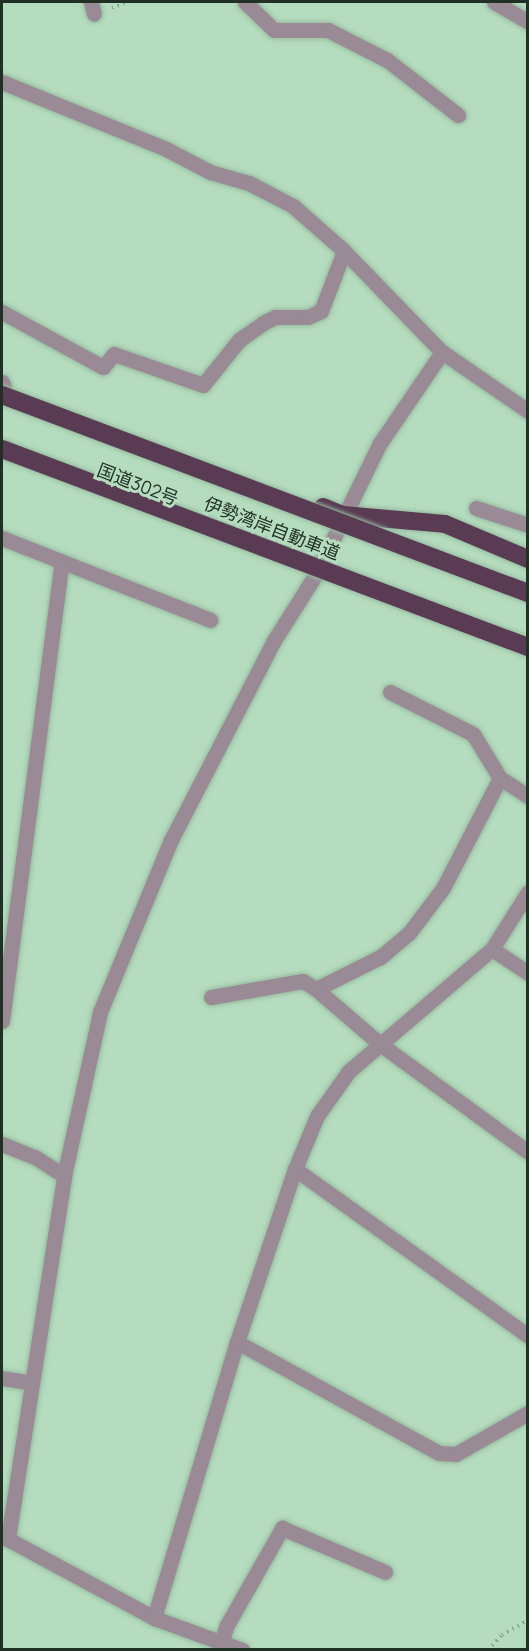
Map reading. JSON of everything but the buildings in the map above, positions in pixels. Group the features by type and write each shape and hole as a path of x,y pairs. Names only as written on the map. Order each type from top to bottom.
{"highway":[{"path":"2,387 343,514 445,524 528,559"},
{"name":"伊勢湾岸自動車道","path":"2,387 528,593"},
{"name":"伊勢湾岸自動車道","path":"2,449 528,647"},
{"name":"国道302号","path":"2,455 528,656"}],"street":[{"path":"245,2 274,30 328,30 387,60 458,115"},
{"path":"494,2 528,22"},
{"path":"2,82 166,149 210,172 249,183 293,206 344,251 442,352 528,411"},
{"path":"2,312 103,367 114,354 203,385 239,340 263,322 275,317 308,317 321,311 344,251"},
{"path":"242,1650 154,1618 5,1537 32,1383 64,1176 100,1012 139,910 273,642 316,574 343,514 380,443 442,352"},
{"path":"476,508 528,525"},
{"path":"2,538 210,620"},
{"path":"2,1021 62,562"},
{"path":"390,692 473,734 500,778 528,796"},
{"path":"316,989 380,957 409,933 443,888 500,778"},
{"path":"154,1618 237,1342 295,1169 329,1095 380,1044 492,949 528,892"},
{"path":"492,949 528,973"},
{"path":"211,997 303,981 316,989 380,1044 528,1152"},
{"path":"2,1144 35,1157 64,1176"},
{"path":"295,1169 528,1336"},
{"path":"237,1342 439,1453 456,1454 528,1413"},
{"path":"2,1378 32,1383"},
{"path":"221,1643 227,1624 282,1528 385,1572"}],"path":[{"path":"488,1650 501,1635 528,1620"}]}
